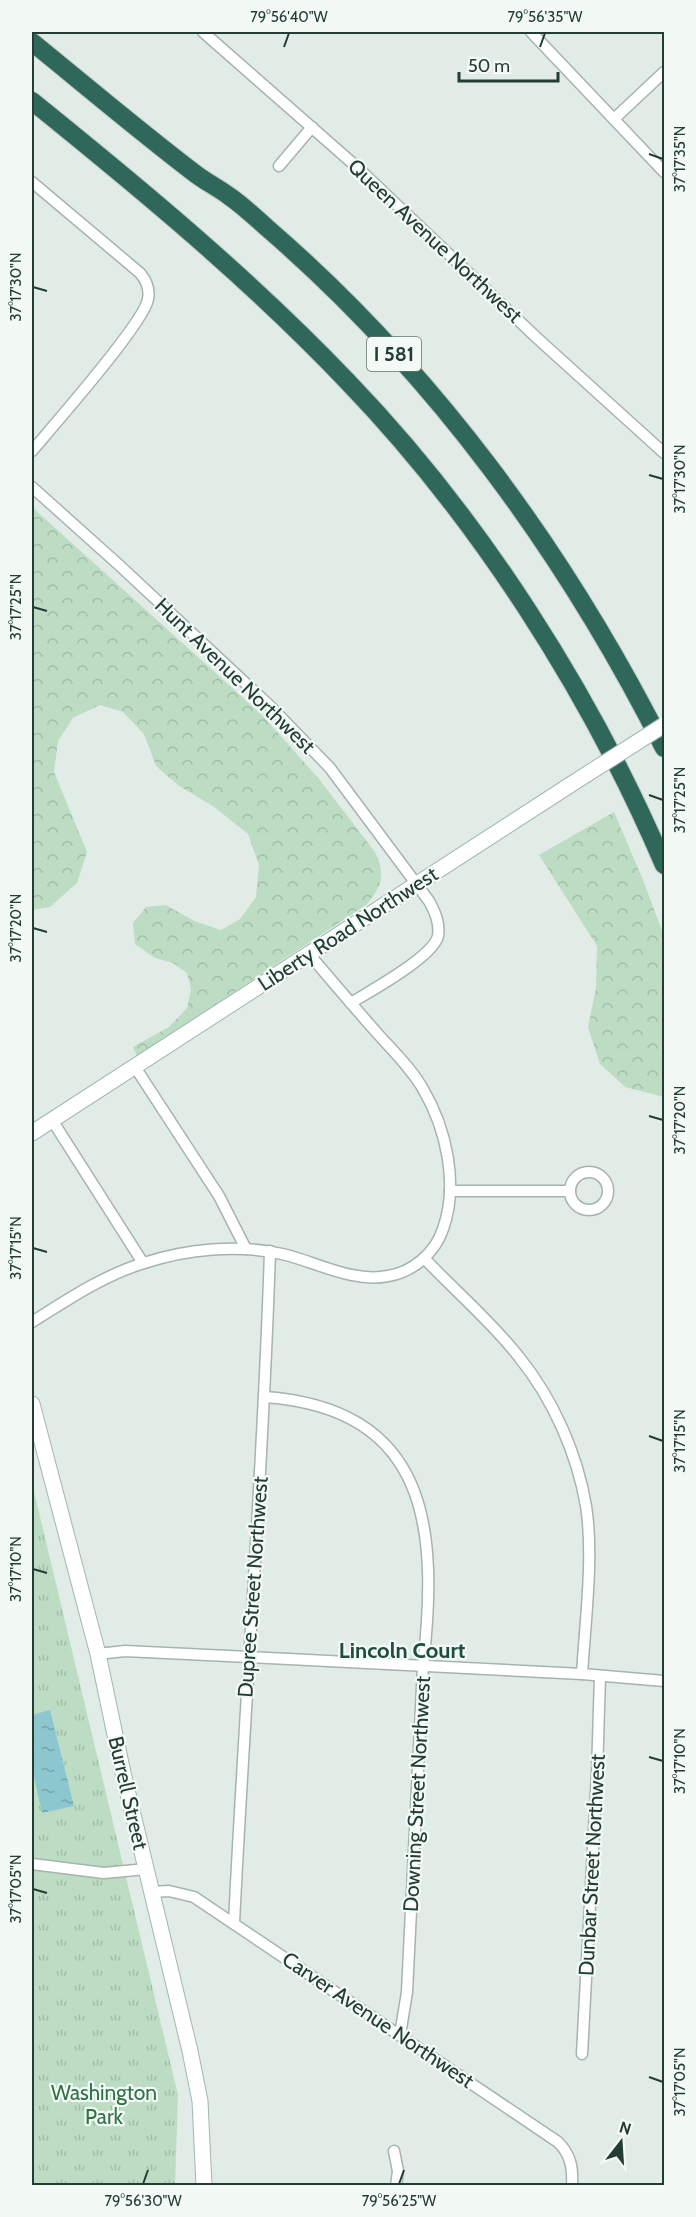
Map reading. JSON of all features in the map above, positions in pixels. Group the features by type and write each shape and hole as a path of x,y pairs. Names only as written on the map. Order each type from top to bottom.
{"highway":[{"name":"I 581","path":"32,42 194,173 230,196 267,228 339,295 423,385 485,461 543,541 597,625 664,748"},
{"name":"I 581","path":"32,100 159,206 279,314 349,383 431,477 506,578 560,663 632,793 664,865"}],"street":[{"name":"Queen Avenue Northwest","path":"203,32 312,127 537,338 664,453"},
{"path":"531,32 664,172"},
{"path":"614,119 664,72"},
{"path":"279,166 312,127"},
{"path":"32,182 140,273 148,289 145,310 32,450"},
{"name":"Hunt Avenue Northwest","path":"32,487 271,707 330,768 429,901 438,925 435,944 422,957 351,1003"},
{"name":"Liberty Road Northwest","path":"32,1133 664,725"},
{"path":"32,1322 93,1286 143,1263 192,1252 246,1249 270,1251 364,1278 400,1273 424,1258 435,1247 446,1221 450,1191 447,1154 432,1106 411,1072 309,954"},
{"path":"135,1067 219,1196 246,1249"},
{"path":"52,1120 143,1263"},
{"path":"450,1191 570,1191"},
{"name":"Dupree Street Northwest","path":"234,1923 240,1783 265,1397 270,1251"},
{"path":"424,1258 520,1358 552,1406 565,1435 586,1506 588,1539 582,1674"},
{"name":"Downing Street Northwest","path":"265,1397 314,1403 336,1411 374,1434 404,1469 414,1488 425,1528 429,1565 426,1636 407,1992 400,2035"},
{"name":"Burrell Street","path":"32,1404 98,1654 194,2071 200,2101 204,2186"},
{"path":"98,1654 125,1651 582,1674 664,1681"},
{"name":"Dunbar Street Northwest","path":"582,2054 600,1676"},
{"path":"32,1864 104,1873 146,1869"},
{"name":"Carver Avenue Northwest","path":"151,1892 170,1891 194,1897 558,2142 569,2157 573,2169 573,2186"},
{"path":"394,2151 398,2171 396,2186"}],"green space":[{"path":"32,507 262,715 319,779 375,852 380,867 379,886 366,905 137,1056 133,1047 169,1027 187,1008 191,990 187,973 173,963 155,958 135,944 133,923 146,907 166,905 194,921 221,930 240,919 256,897 259,865 248,834 213,806 179,786 156,766 144,734 123,712 100,705 73,718 58,741 54,772 87,852 77,883 50,907 32,910"},
{"path":"614,812 664,936 664,1097 625,1087 600,1064 588,1027 596,988 597,946 539,855"},
{"name":"Washington Park","path":"32,1483 178,2095 175,2185 32,2185"}],"water":[{"path":"50,1710 74,1806 42,1813 32,1767 32,1715"}],"district":[{"name":"Lincoln Court","path":"402,1650"}]}
